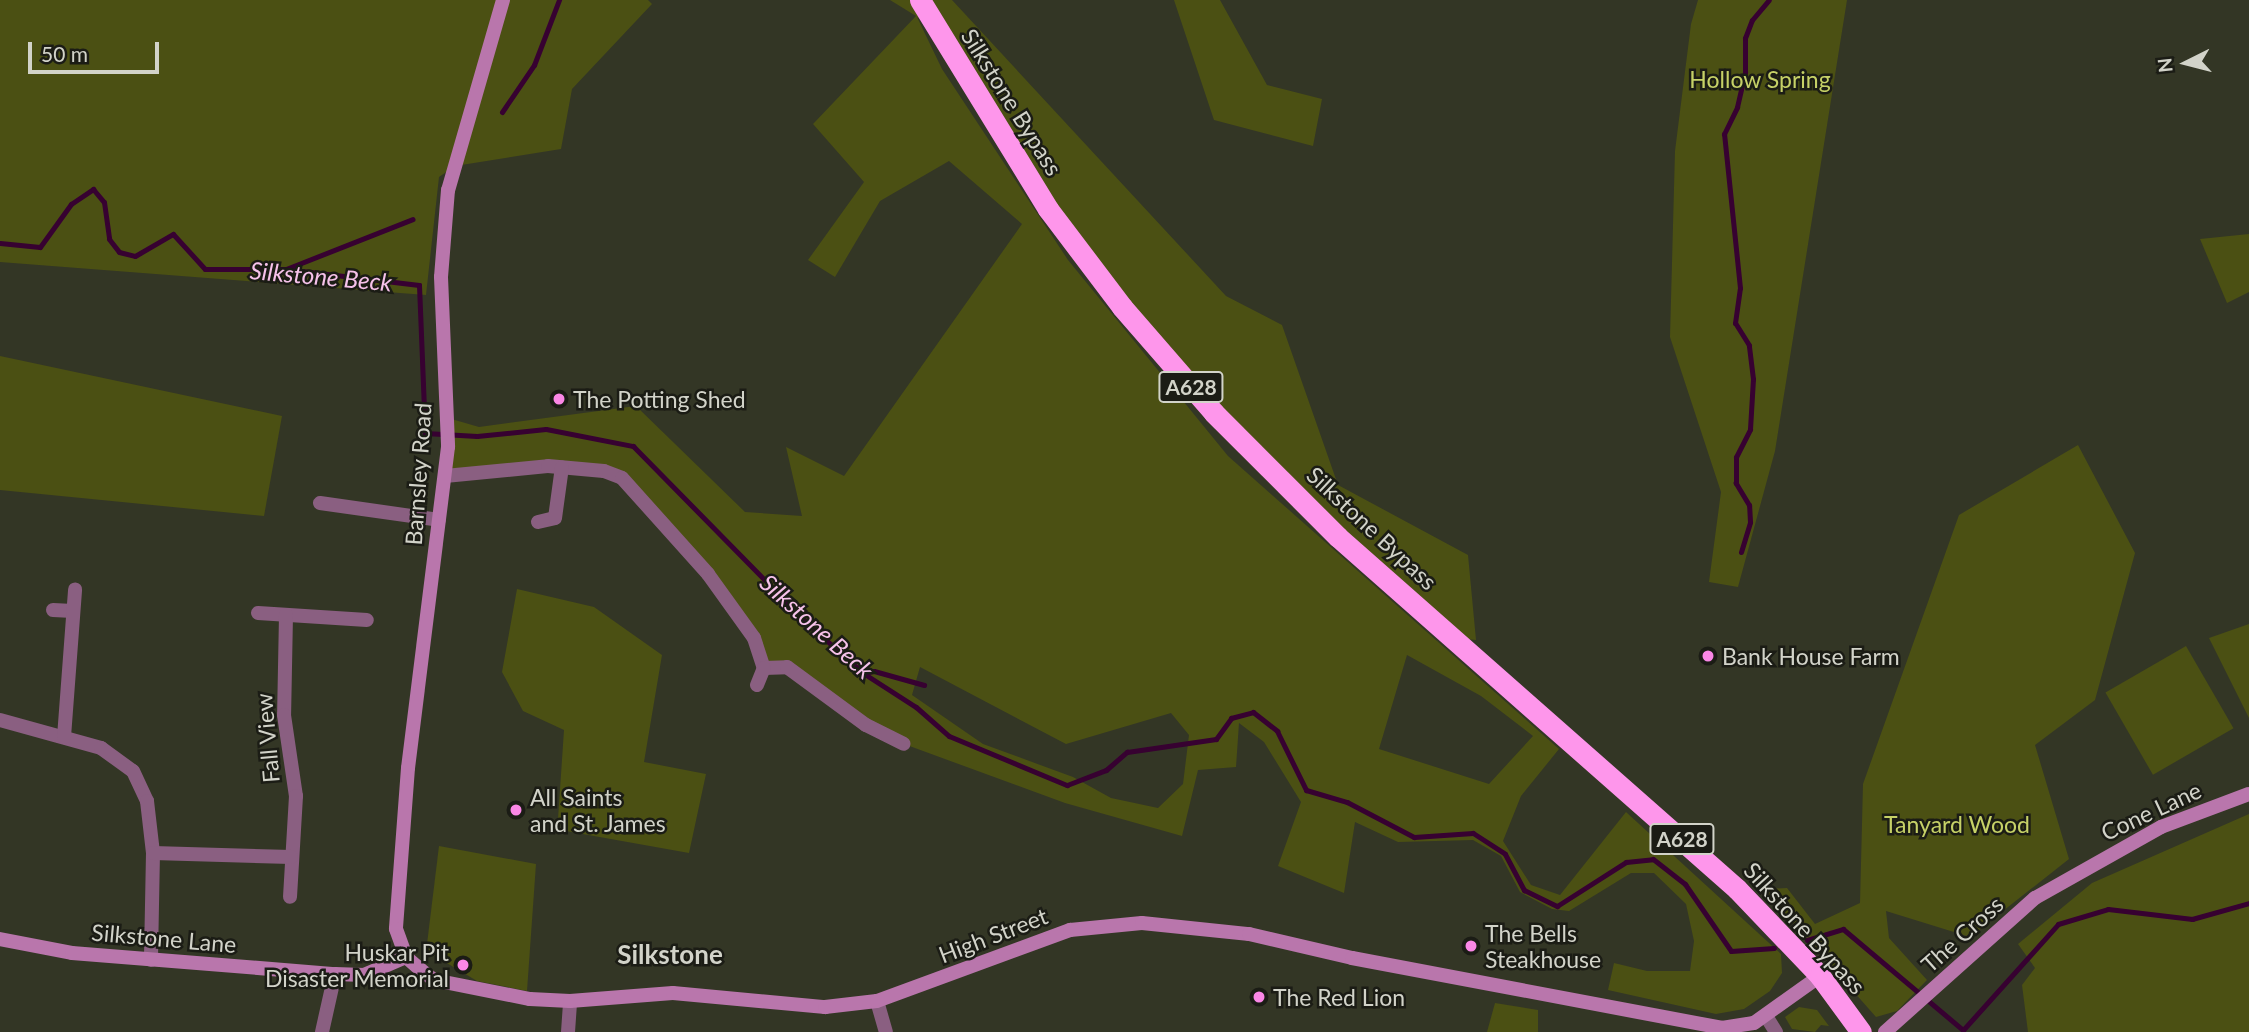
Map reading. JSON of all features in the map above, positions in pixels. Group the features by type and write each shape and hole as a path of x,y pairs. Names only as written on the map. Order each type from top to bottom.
{"highway":[{"name":"Silkstone Bypass","path":"920,0 1048,209 1122,307 1213,413 1338,537 1538,709 1737,889 1820,976 1861,1032"}],"street":[{"name":"Barnsley Road","path":"406,957 396,929 407,782 448,447 449,418 441,277 448,190 503,0"},
{"path":"445,477 562,467 604,471 622,478 708,574 754,638 764,668 757,685"},
{"path":"538,522 562,518 562,467"},
{"path":"320,503 439,520"},
{"path":"64,737 75,589"},
{"path":"53,610 73,611"},
{"path":"258,614 367,620"},
{"name":"Fall View","path":"286,615 284,715 296,796 290,897"},
{"path":"764,668 787,667 866,725 904,744"},
{"path":"0,720 101,748 133,771 147,801 153,853 151,960"},
{"name":"Cone Lane","path":"2073,874 2161,827 2249,794"},
{"path":"153,853 291,857"},
{"name":"The Cross","path":"1885,1032 1911,1013 2035,898 2073,874"},
{"name":"High Street","path":"406,957 434,979 530,999 570,1001 673,993 825,1007 877,1001 1070,930 1142,923 1249,934 1352,958 1722,1028 1754,1023 1820,976"},
{"name":"Silkstone Lane","path":"0,939 72,953 335,974 363,975 406,957"},
{"path":"322,1032 335,974"},
{"path":"568,1032 570,1001"},
{"path":"877,1001 886,1032"},
{"path":"1766,1016 1776,1032"}],"green space":[{"path":"0,0 648,0 652,4 572,89 561,149 455,166 439,177 426,295 0,262"},
{"path":"890,0 952,0 1226,296 1282,325 1338,485 1468,555 1476,640 1467,639 1342,528 1221,409 1126,299 1050,196 944,31 917,17 942,69 1068,260 1228,456 1559,749 1521,796 1503,841 1531,885 1560,895 1626,812 1781,954 1782,973 1770,991 1744,1009 1716,1014 1608,990 1614,963 1647,971 1690,971 1694,941 1686,904 1654,873 1631,873 1569,911 1552,909 1520,892 1501,856 1473,840 1398,842 1355,822 1344,893 1278,866 1301,802 1264,742 1239,723 1236,767 1198,770 1182,836 1065,803 904,744 787,667 764,668 754,638 622,478 604,471 445,476 448,418 479,427 636,406 745,512 802,516 786,447 844,476 1022,224 949,161 880,201 835,277 808,260 864,182 813,124 916,16","holes":["1407,655 1481,696 1533,736 1489,784 1379,749","920,667 1066,744 1171,713 1189,735 1183,784 1158,808 1111,798 1073,777 983,744 912,695"]},
{"path":"1174,0 1220,0 1267,85 1322,99 1313,146 1214,120"},
{"name":"Hollow Spring","path":"1698,0 1847,0 1775,451 1738,587 1709,582 1721,492 1670,337 1675,151 1691,24"},
{"path":"2249,234 2249,292 2227,303 2200,239"},
{"path":"0,356 282,416 264,516 0,490"},
{"name":"Tanyard Wood","path":"2078,445 2135,553 2095,700 2035,745 2069,859 1970,937 1886,911 1889,938 1927,980 1897,1011 1876,1017 1763,889 1787,888 1815,924 1860,903 1863,784 1959,515"},
{"path":"517,589 594,607 662,655 644,762 706,774 689,853 566,831 567,820 558,819 564,730 523,711 502,672"},
{"path":"2249,624 2249,718 2209,638"},
{"path":"2186,646 2234,728 2153,775 2105,692"},
{"path":"2249,814 2249,1032 2028,1032 2022,985 2035,968 2018,944 2092,883"},
{"path":"439,846 536,864 527,991 477,981 430,953 427,944"},
{"path":"1495,1003 1538,1010 1538,1032 1487,1032"},
{"path":"1799,1007 1817,1010 1829,1026 1821,1025 1815,1032 1792,1029 1785,1017"}],"waterway":[{"path":"502,112 534,65 559,0"},
{"path":"1741,552 1750,522 1749,505 1736,483 1736,457 1750,429 1753,379 1749,345 1735,323 1740,288 1724,134 1737,107 1745,72 1745,38 1752,20 1769,0"},
{"name":"Silkstone Beck","path":"0,243 40,247 71,204 93,189 104,202 109,239 119,252 135,256 173,234 205,269 285,269 419,285 425,433 477,436 546,429 633,446 808,624 863,673 916,707 949,736 1067,785 1106,770 1127,752 1216,739 1231,718 1253,712 1277,731 1306,790 1347,802 1414,837 1473,833 1505,854 1524,890 1557,906 1626,862 1653,859 1685,884 1731,951 1774,948"},
{"path":"286,269 413,219"},
{"path":"863,673 874,671 924,685"},
{"name":"Silkstone Beck","path":"1807,940 1843,929 1963,1030 2058,924 2108,909 2192,919 2249,903"}],"place":[{"name":"The Potting Shed","path":"559,399"},
{"name":"Bank House Farm","path":"1708,656"},
{"name":"All Saints and St. James","path":"516,810"},
{"name":"The Bells Steakhouse","path":"1471,946"},
{"name":"Huskar Pit Disaster Memorial","path":"463,965"},
{"name":"The Red Lion","path":"1259,997"}],"district":[{"name":"Silkstone","path":"670,955"}]}
